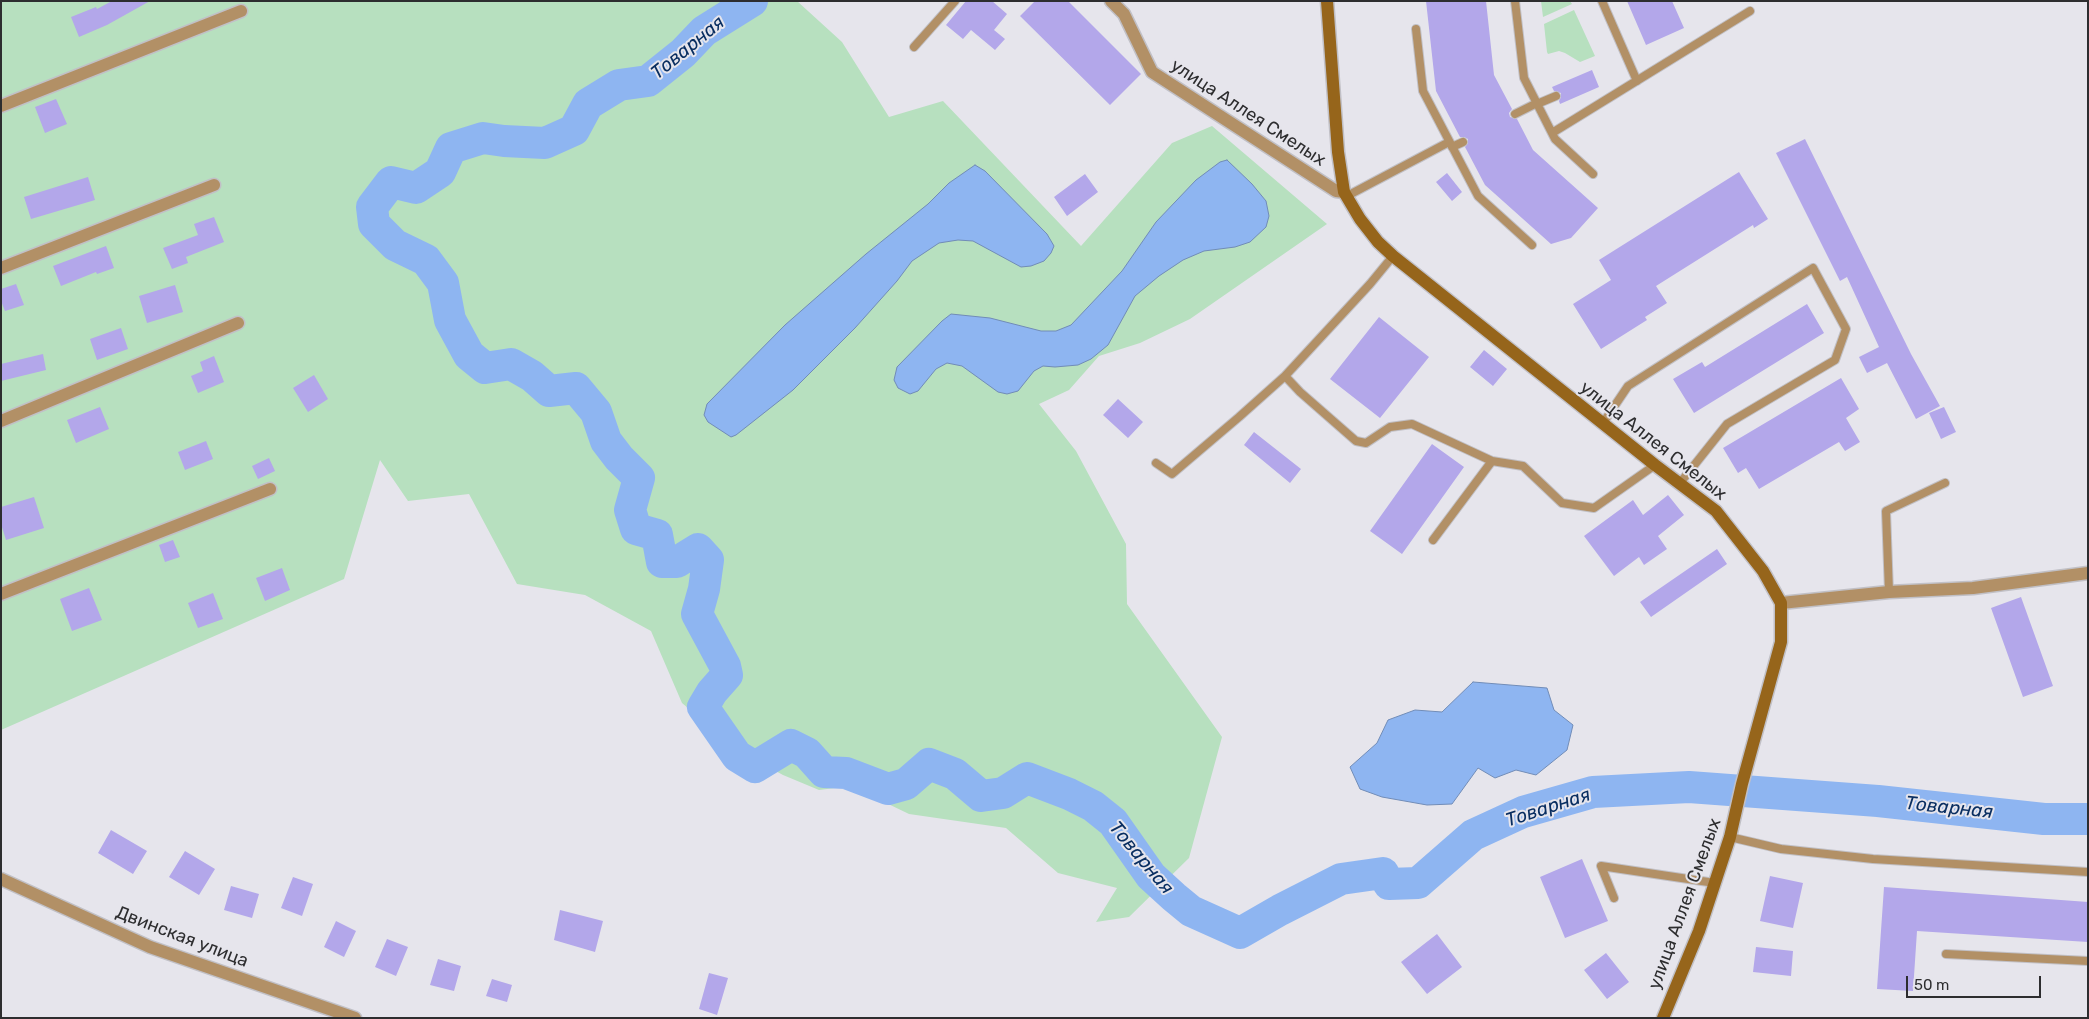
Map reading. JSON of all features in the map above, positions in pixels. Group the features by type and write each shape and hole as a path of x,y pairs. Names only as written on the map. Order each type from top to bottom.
{"main road":[{"name":"улица Аллея Смелых","path":"1327,1 1335,119 1346,194 1360,219 1378,242 1393,256 1655,465 1716,511 1763,571 1781,604 1781,642 1742,784 1730,838 1699,931 1662,1018"}],"street":[{"name":"улица Аллея Смелых","path":"1111,1 1124,14 1152,72 1336,191 1346,194"},
{"path":"1,106 242,11"},
{"path":"1,268 214,185"},
{"path":"1,421 238,323"},
{"path":"1,594 270,489"},
{"path":"1781,604 1889,592 1973,588 2088,573"},
{"name":"Двинская улица","path":"1,879 150,947 355,1018"}],"lane":[{"path":"914,46 955,1"},
{"path":"1515,1 1524,78 1555,139 1593,174"},
{"path":"1602,1 1637,81"},
{"path":"1552,133 1750,10"},
{"path":"1416,28 1423,91 1478,196 1532,245"},
{"path":"1515,114 1556,96"},
{"path":"1346,194 1451,145 1463,142"},
{"path":"1156,463 1172,474 1285,376 1370,284 1393,256"},
{"path":"1603,423 1628,386 1813,268 1846,329 1835,360 1727,424 1680,483"},
{"path":"1285,376 1300,392 1356,441 1366,442 1390,427 1412,424 1492,461 1524,466 1562,503 1594,508 1655,465"},
{"path":"1432,540 1492,461"},
{"path":"1889,592 1886,511 1945,482"},
{"path":"1730,838 1781,849 1873,859 2088,872"},
{"path":"1614,898 1601,866 1715,883"},
{"path":"1946,954 2088,961"}],"green space":[{"path":"1,1 797,1 842,42 889,117 943,101 1081,246 1172,143 1212,126 1327,224 1190,319 1140,343 1099,356 1069,390 1039,404 1076,451 1126,544 1127,604 1222,737 1189,858 1129,917 1096,922 1117,888 1058,873 1006,828 909,814 851,786 819,790 783,775 739,751 682,703 651,631 585,595 517,584 469,494 408,501 380,460 344,579 1,730"},
{"path":"1541,1 1570,1 1572,4 1543,17"},
{"path":"1574,10 1595,56 1580,62 1559,51 1548,54 1547,52 1544,24"}],"water":[{"path":"1227,160 1252,184 1266,201 1269,216 1266,227 1250,242 1235,247 1204,251 1183,260 1159,276 1135,296 1108,345 1091,359 1078,365 1043,366 1034,371 1018,391 1007,394 998,392 962,366 947,363 936,369 918,391 910,394 898,388 894,380 897,367 951,314 990,318 1041,331 1056,331 1071,325 1122,271 1156,222 1196,180 1220,162"},
{"path":"975,165 985,171 1047,234 1054,246 1044,261 1031,266 1021,267 973,241 958,240 939,243 912,261 897,281 855,328 793,390 736,435 731,437 708,422 704,415 707,404 785,325 866,254 928,204 949,183"},
{"path":"1473,682 1547,688 1554,710 1573,725 1567,750 1536,775 1516,770 1495,778 1478,768 1452,804 1427,805 1382,797 1360,789 1350,767 1377,743 1388,720 1415,710 1442,712"}],"building":[{"path":"112,1 150,1 107,25 79,37 71,17 96,7 97,9"},
{"path":"966,1 992,1 1007,14 994,30 1005,39 995,50 971,30 963,39 946,25"},
{"path":"1035,1 1068,1 1141,74 1110,105 1020,16"},
{"path":"1426,1 1486,1 1494,75 1512,109 1509,113 1510,117 1517,119 1533,150 1598,208 1571,238 1551,244 1485,185 1465,147 1468,139 1460,137 1436,91"},
{"path":"1627,1 1672,1 1684,28 1646,45"},
{"path":"1592,70 1599,87 1560,104 1561,93 1554,91 1552,87"},
{"path":"56,99 67,124 45,133 35,107"},
{"path":"1805,139 1911,354 1940,406 1916,419 1887,363 1867,373 1859,357 1879,347 1847,277 1840,281 1776,153"},
{"path":"1739,172 1768,219 1754,228 1753,225 1656,286 1667,303 1645,317 1647,320 1601,349 1573,304 1611,280 1599,260"},
{"path":"1447,173 1462,192 1452,201 1436,182"},
{"path":"1085,174 1098,192 1067,216 1054,197"},
{"path":"88,177 95,200 31,219 24,197"},
{"path":"214,217 224,242 186,257 188,263 172,269 163,248 198,235 194,224"},
{"path":"106,246 114,268 97,274 96,272 61,286 53,266"},
{"path":"16,284 24,305 5,311 1,301 1,289"},
{"path":"175,285 183,312 147,323 139,296"},
{"path":"1807,304 1824,333 1694,413 1673,379 1702,362 1705,367"},
{"path":"1379,317 1429,357 1380,418 1330,379"},
{"path":"121,328 128,349 97,360 90,339"},
{"path":"1484,350 1507,369 1493,386 1470,367"},
{"path":"43,354 46,370 1,381 1,364"},
{"path":"214,356 224,382 198,393 191,376 203,371 200,362"},
{"path":"314,375 328,399 308,412 293,388"},
{"path":"1841,378 1859,409 1846,418 1860,442 1845,451 1839,442 1759,489 1746,468 1738,473 1723,448"},
{"path":"1118,399 1143,422 1128,438 1103,415"},
{"path":"100,407 109,429 76,443 67,420"},
{"path":"1944,407 1956,432 1941,439 1929,413"},
{"path":"1254,432 1301,469 1290,483 1244,445"},
{"path":"206,441 213,459 185,470 178,452"},
{"path":"1432,444 1464,467 1402,554 1370,531"},
{"path":"269,458 275,471 258,479 252,466"},
{"path":"1668,495 1684,515 1658,536 1667,549 1644,565 1639,557 1614,576 1584,536 1633,500 1643,515"},
{"path":"34,497 44,528 6,540 1,524 1,507"},
{"path":"173,540 180,557 165,562 159,545"},
{"path":"1717,549 1727,564 1651,617 1640,602"},
{"path":"282,568 290,590 265,601 256,578"},
{"path":"89,588 102,620 72,631 60,599"},
{"path":"213,593 223,619 198,628 188,603"},
{"path":"2021,597 2053,686 2023,697 1991,608"},
{"path":"111,830 147,851 133,874 98,853"},
{"path":"185,851 215,869 199,895 169,877"},
{"path":"1582,859 1608,921 1565,938 1540,877"},
{"path":"1770,876 1803,883 1793,928 1760,921"},
{"path":"293,877 313,884 302,916 281,908"},
{"path":"231,886 259,894 252,918 224,910"},
{"path":"1884,887 2088,902 2088,942 1917,931 1913,991 1877,989"},
{"path":"560,910 603,921 595,952 554,940"},
{"path":"336,921 356,931 344,957 324,947"},
{"path":"1437,934 1462,967 1427,994 1401,962"},
{"path":"387,939 408,947 396,976 375,967"},
{"path":"1756,947 1793,951 1791,976 1753,972"},
{"path":"1606,953 1629,982 1607,999 1584,970"},
{"path":"438,959 461,966 454,991 430,985"},
{"path":"709,973 728,978 717,1015 699,1009"},
{"path":"492,979 512,985 507,1002 486,996"}],"waterway":[{"name":"Товарная","path":"752,1 704,31 683,53 648,81 619,85 588,104 574,130 545,143 483,138 451,148 440,172 416,188 391,182 372,207 374,224 395,245 426,260 443,283 450,320 469,355 485,368 511,364 532,376 549,391 576,388 596,412 606,441 619,458 639,478 630,510 636,529 657,535 662,562 677,562 698,549 708,560 704,589 697,614 725,666 727,675 712,692 703,707 737,756 755,767 791,745 807,753 824,772 846,773 888,789 906,784 929,764 955,774 981,796 1003,793 1027,778 1069,794 1093,806 1113,822 1151,876 1174,897 1191,911 1240,933 1341,879 1383,873 1389,884 1418,883 1473,835 1523,812 1593,792 1689,787 1878,801 2044,819 2088,819"}]}
